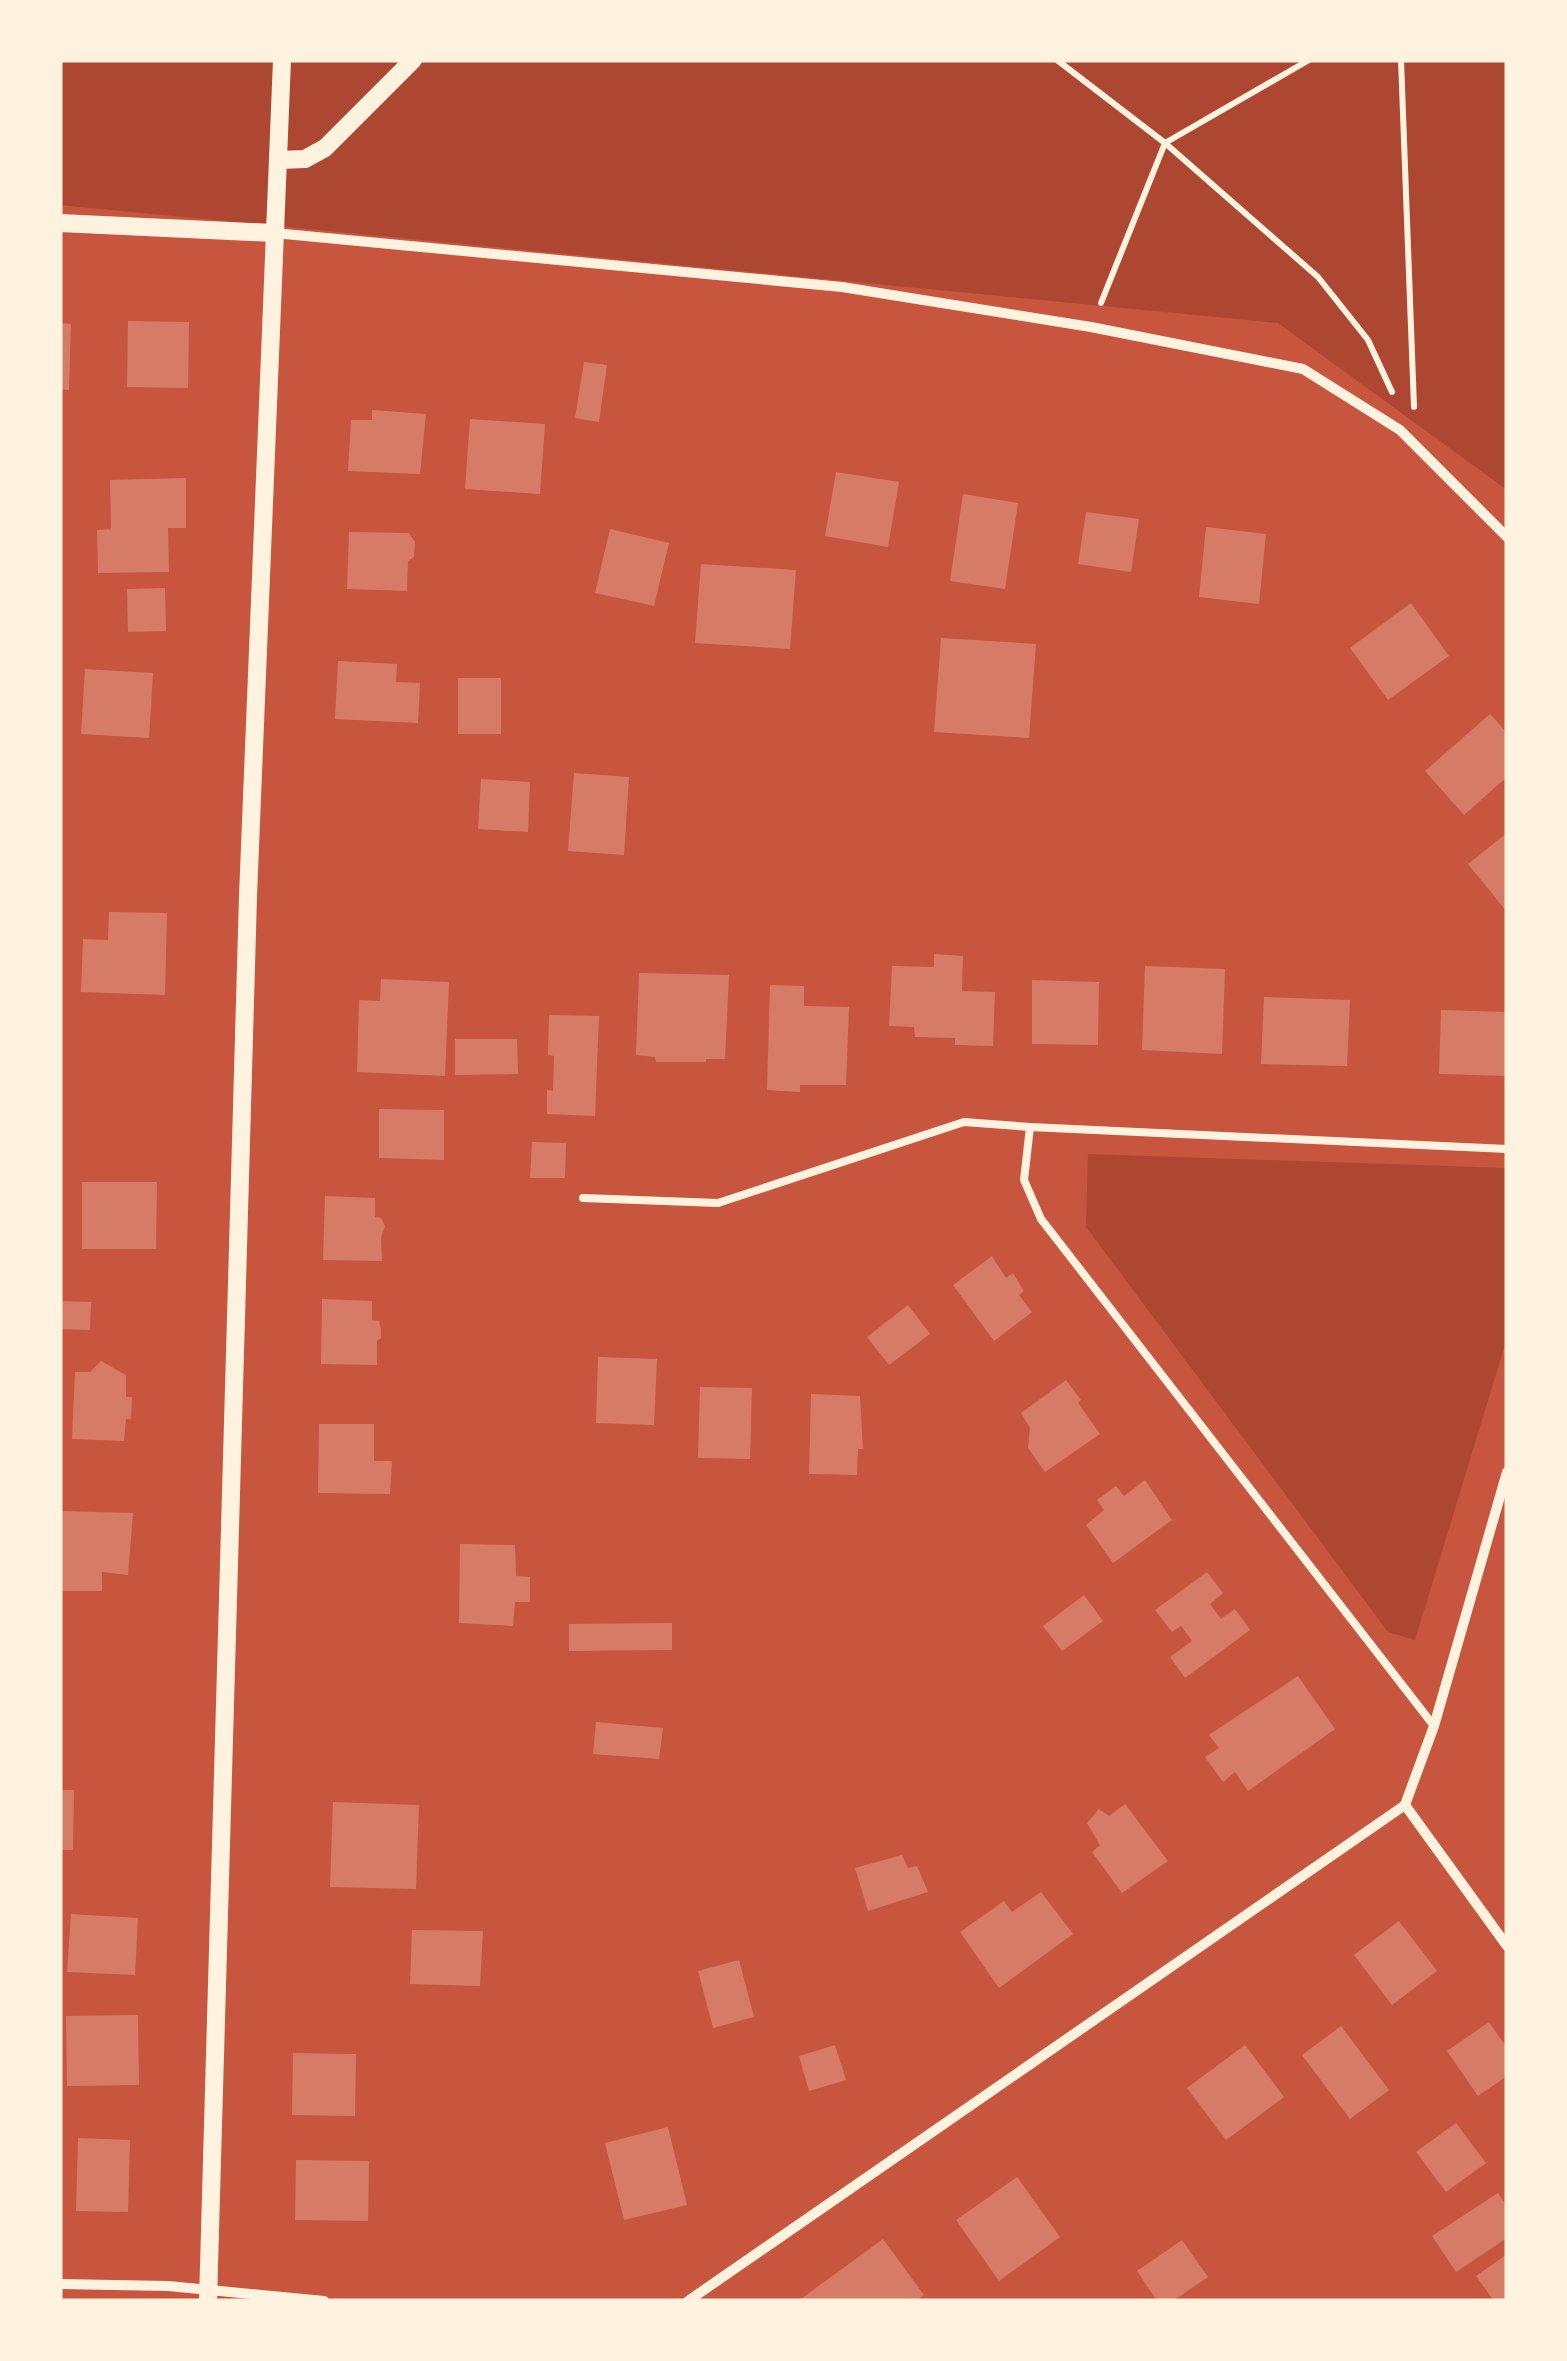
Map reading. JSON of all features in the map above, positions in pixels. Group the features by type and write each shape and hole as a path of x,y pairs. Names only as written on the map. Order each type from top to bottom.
{"street":[{"path":"208,2295 248,896 282,60"},
{"path":"278,160 305,159 325,148 412,60"},
{"path":"60,223 273,233 842,287 1091,327 1303,369 1400,430 1507,537"},
{"path":"688,2301 1406,1805 1434,1726 1507,1472"},
{"path":"1406,1805 1507,1946"},
{"path":"60,2284 324,2301"}],"lane":[{"path":"583,1198 718,1203 964,1122 1507,1149"},
{"path":"1030,1127 1024,1180 1040,1218 1434,1726"}],"path":[{"path":"1056,60 1164,143 1318,277 1368,340 1415,444"},
{"path":"1091,327 1164,143 1310,60"},
{"path":"1402,60 1415,444"}],"shaded area":[{"path":"60,60 1507,60 1507,490 1278,323 60,205"},
{"path":"1088,1154 1507,1168 1507,1338 1415,1640 1388,1632 1086,1227"}],"building":[{"path":"128,321 189,322 188,388 127,387"},
{"path":"60,323 71,324 69,390 60,389"},
{"path":"584,362 607,365 599,422 575,418"},
{"path":"372,410 426,414 420,474 348,471 351,420 372,420"},
{"path":"470,419 545,424 540,494 465,489"},
{"path":"836,472 899,482 888,547 825,536"},
{"path":"186,478 186,528 168,528 169,572 98,573 97,530 111,529 110,480"},
{"path":"963,494 1018,503 1005,589 950,581"},
{"path":"1086,512 1139,519 1131,572 1078,564"},
{"path":"1206,527 1266,534 1259,604 1199,597"},
{"path":"610,529 669,543 654,606 595,593"},
{"path":"349,532 409,533 415,542 414,557 408,561 407,591 347,589"},
{"path":"701,564 796,570 790,649 695,643"},
{"path":"165,588 166,631 128,632 127,589"},
{"path":"1411,603 1449,656 1388,700 1350,648"},
{"path":"941,638 1036,644 1029,738 934,732"},
{"path":"338,661 397,664 396,682 420,683 418,723 335,719"},
{"path":"85,669 153,673 149,738 81,734"},
{"path":"458,678 501,678 501,734 458,734"},
{"path":"1490,714 1507,733 1507,777 1464,815 1425,771"},
{"path":"574,773 629,777 624,855 568,851"},
{"path":"481,779 530,782 528,832 478,829"},
{"path":"1507,833 1507,912 1468,864"},
{"path":"109,912 167,913 165,995 81,992 83,939 108,940"},
{"path":"934,954 963,956 962,991 995,992 993,1046 955,1045 955,1038 915,1037 914,1027 889,1026 892,966 934,967"},
{"path":"1145,966 1225,969 1222,1054 1142,1050"},
{"path":"639,973 729,975 725,1059 656,1062 655,1057 636,1055"},
{"path":"381,979 449,982 445,1076 357,1072 359,1000 380,1001"},
{"path":"1032,980 1099,982 1098,1045 1032,1044"},
{"path":"770,985 804,986 804,1006 849,1007 846,1085 800,1085 800,1092 767,1090"},
{"path":"1264,997 1350,1000 1347,1066 1261,1064"},
{"path":"1441,1010 1507,1012 1507,1076 1439,1074"},
{"path":"549,1015 599,1016 595,1116 547,1114 547,1090 553,1091 554,1056 548,1055"},
{"path":"455,1039 517,1039 518,1074 455,1075"},
{"path":"379,1109 444,1110 444,1160 379,1158"},
{"path":"532,1142 566,1143 565,1178 530,1178"},
{"path":"82,1182 157,1182 156,1249 82,1249"},
{"path":"325,1196 375,1198 375,1217 381,1218 385,1226 382,1261 323,1260"},
{"path":"992,1256 1006,1278 1013,1273 1024,1291 1019,1295 1032,1312 994,1341 953,1285"},
{"path":"322,1299 372,1301 372,1320 379,1321 381,1329 377,1365 321,1364"},
{"path":"60,1301 91,1302 90,1330 60,1329"},
{"path":"908,1305 930,1334 889,1365 867,1337"},
{"path":"598,1357 657,1359 654,1425 596,1423"},
{"path":"101,1361 126,1375 126,1397 132,1397 124,1441 72,1439 75,1372 90,1372"},
{"path":"1066,1380 1100,1434 1045,1472 1028,1448 1030,1428 1021,1413"},
{"path":"700,1387 752,1388 750,1459 698,1458"},
{"path":"811,1394 860,1396 863,1449 858,1449 857,1475 809,1474"},
{"path":"319,1424 374,1424 374,1461 392,1461 390,1494 318,1493"},
{"path":"1145,1480 1172,1520 1113,1563 1086,1525 1104,1510 1097,1500 1116,1486 1124,1496"},
{"path":"61,1511 133,1513 128,1575 102,1572 102,1591 60,1591"},
{"path":"460,1544 515,1545 516,1576 530,1577 530,1602 515,1602 513,1626 459,1623"},
{"path":"1207,1572 1223,1593 1210,1604 1221,1619 1235,1609 1250,1630 1185,1678 1170,1657 1192,1641 1181,1626 1172,1632 1155,1610"},
{"path":"1084,1595 1103,1621 1062,1651 1043,1626"},
{"path":"672,1623 672,1650 569,1651 569,1624"},
{"path":"1298,1676 1335,1729 1248,1791 1235,1772 1223,1782 1205,1757 1219,1748 1209,1735"},
{"path":"596,1722 663,1728 659,1759 593,1754"},
{"path":"60,1790 74,1790 73,1850 60,1850"},
{"path":"333,1802 419,1805 416,1889 330,1887"},
{"path":"1125,1804 1168,1861 1122,1893 1092,1852 1100,1845 1087,1823 1099,1809 1109,1816"},
{"path":"902,1855 908,1868 917,1866 928,1892 868,1911 855,1868"},
{"path":"1041,1892 1073,1934 999,1988 960,1932 1004,1901 1012,1912"},
{"path":"71,1914 138,1918 135,1975 67,1972"},
{"path":"1399,1921 1437,1971 1392,2005 1354,1955"},
{"path":"412,1930 483,1931 480,1986 410,1984"},
{"path":"739,1960 754,2017 713,2028 698,1971"},
{"path":"138,2015 139,2085 67,2086 66,2016"},
{"path":"1489,2022 1507,2048 1507,2076 1478,2096 1447,2051"},
{"path":"1341,2026 1389,2090 1350,2119 1302,2055"},
{"path":"835,2045 846,2080 809,2091 799,2056"},
{"path":"1245,2045 1284,2097 1226,2140 1187,2088"},
{"path":"293,2053 356,2054 355,2116 292,2115"},
{"path":"1456,2123 1486,2163 1446,2192 1416,2152"},
{"path":"668,2127 687,2205 624,2220 605,2143"},
{"path":"78,2138 130,2140 128,2212 76,2211"},
{"path":"296,2160 369,2161 368,2221 295,2220"},
{"path":"1017,2177 1060,2237 999,2281 956,2220"},
{"path":"1498,2193 1507,2206 1507,2238 1456,2272 1432,2236"},
{"path":"883,2239 924,2295 916,2301 798,2301"},
{"path":"1182,2240 1208,2277 1173,2301 1157,2301 1137,2271"},
{"path":"1507,2254 1507,2301 1494,2301 1476,2276"}]}
